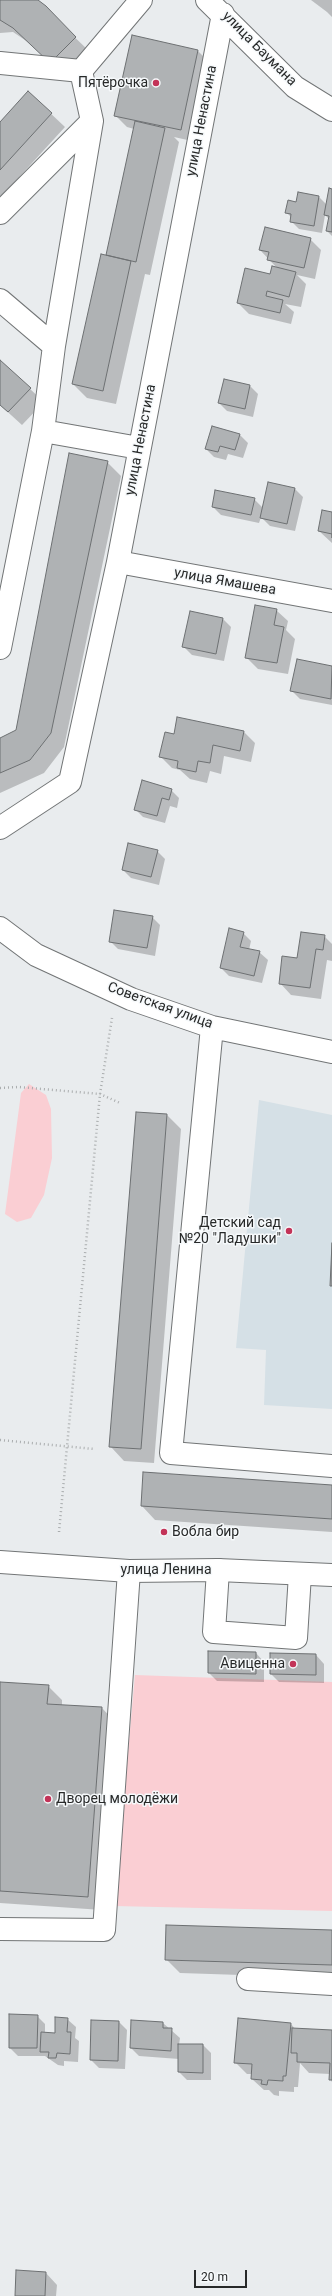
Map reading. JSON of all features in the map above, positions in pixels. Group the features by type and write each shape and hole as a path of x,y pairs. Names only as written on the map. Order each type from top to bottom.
{"street":[{"path":"81,71 141,0"},
{"name":"улица Баумана","path":"215,7 295,87 332,110"},
{"name":"улица Ненастина","path":"0,828 70,782 118,562 140,448 215,7"},
{"path":"0,63 81,71"},
{"path":"0,648 43,431 54,346 92,121 81,71"},
{"path":"0,213 92,121"},
{"path":"0,300 54,346"},
{"path":"43,431 140,448"},
{"name":"улица Ямашева","path":"118,562 332,602"},
{"name":"Советская улица","path":"0,928 36,955 131,999 212,1027 332,1052"},
{"path":"212,1027 171,1453 332,1466"},
{"name":"улица Ленина","path":"0,1562 129,1571 218,1570 332,1575"},
{"path":"218,1570 214,1632 296,1638 300,1574"},
{"path":"0,1929 104,1930 129,1571"},
{"path":"248,1979 332,1984"}],"path":[{"path":"59,1532 65,1446 100,1094 112,1018"},
{"path":"0,1088 19,1087 100,1094 120,1103"},
{"path":"0,1440 94,1449"}],"shaded area":[{"path":"29,1084 46,1095 51,1109 52,1158 44,1195 31,1218 17,1222 5,1214 21,1093"},
{"name":"Детский сад №20 \"Ладушки\"","path":"259,1100 332,1115 332,1409 264,1405 266,1350 236,1348"},
{"path":"135,1675 332,1682 332,1911 114,1906"}],"building":[{"path":"0,0 38,0 46,6 76,37 50,63 13,28 0,20"},
{"name":"Пятёрочка","path":"132,35 198,50 181,130 114,116"},
{"path":"28,91 52,113 0,170 0,122"},
{"path":"135,121 165,128 136,262 106,255"},
{"path":"329,188 332,189 332,232 326,231 329,216 324,215"},
{"path":"298,192 319,196 314,226 290,222 291,214 285,213 288,200 296,202"},
{"path":"265,227 311,238 304,268 267,260 269,252 259,250"},
{"path":"101,254 131,261 103,391 72,384"},
{"path":"272,266 296,272 289,297 267,291 266,296 283,300 280,313 237,303 245,268 270,274"},
{"path":"0,360 31,388 8,412 0,405"},
{"path":"224,379 250,385 245,409 218,403"},
{"path":"212,426 240,434 235,450 220,446 218,452 205,449"},
{"path":"69,453 108,461 51,733 30,760 0,773 0,738 16,730"},
{"path":"268,482 295,488 287,524 260,518"},
{"path":"215,490 255,498 251,515 212,507"},
{"path":"322,510 332,512 332,534 318,531"},
{"path":"255,605 277,609 274,625 284,627 277,663 245,658"},
{"path":"190,611 223,618 216,654 182,647"},
{"path":"297,659 332,666 331,699 290,691"},
{"path":"177,717 244,731 240,751 213,745 210,763 198,761 196,772 177,768 178,761 159,757 165,732 174,734"},
{"path":"142,780 172,789 169,800 162,798 157,816 134,810"},
{"path":"128,843 158,850 151,877 122,870"},
{"path":"114,910 153,916 147,948 109,942"},
{"path":"229,928 244,932 240,947 260,951 254,976 220,968"},
{"path":"301,932 325,935 323,950 316,949 310,988 279,984 282,956 297,958"},
{"path":"136,1112 167,1114 141,1449 109,1447"},
{"path":"332,1243 332,1286 330,1286"},
{"path":"143,1472 332,1485 332,1519 141,1506"},
{"path":"208,1651 256,1652 256,1674 208,1673"},
{"path":"270,1653 316,1654 316,1675 270,1674"},
{"name":"Дворец молодёжи","path":"0,1682 49,1685 47,1704 102,1707 88,1897 0,1891"},
{"path":"166,1925 332,1930 332,1965 165,1960"},
{"path":"9,2014 38,2015 37,2048 9,2048"},
{"path":"55,2017 68,2018 67,2032 71,2032 70,2054 57,2053 56,2058 48,2058 49,2052 40,2052 41,2032 55,2033"},
{"path":"238,2018 291,2023 286,2076 283,2076 283,2081 268,2080 267,2085 261,2084 262,2080 251,2079 252,2064 234,2063"},
{"path":"91,2020 119,2021 118,2061 90,2060"},
{"path":"131,2020 163,2022 163,2028 172,2028 171,2051 130,2048"},
{"path":"292,2028 332,2030 332,2080 329,2080 330,2063 297,2062 297,2053 291,2053"},
{"path":"178,2044 203,2044 203,2073 178,2072"},
{"path":"16,2270 46,2272 45,2296 15,2296"}],"place":[{"name":"Пятёрочка","path":"156,83"},
{"name":"Детский сад №20 \"Ладушки\"","path":"289,1231"},
{"name":"Вобла бир","path":"164,1532"},
{"name":"Авиценна","path":"293,1664"},
{"name":"Дворец молодёжи","path":"48,1799"}]}
